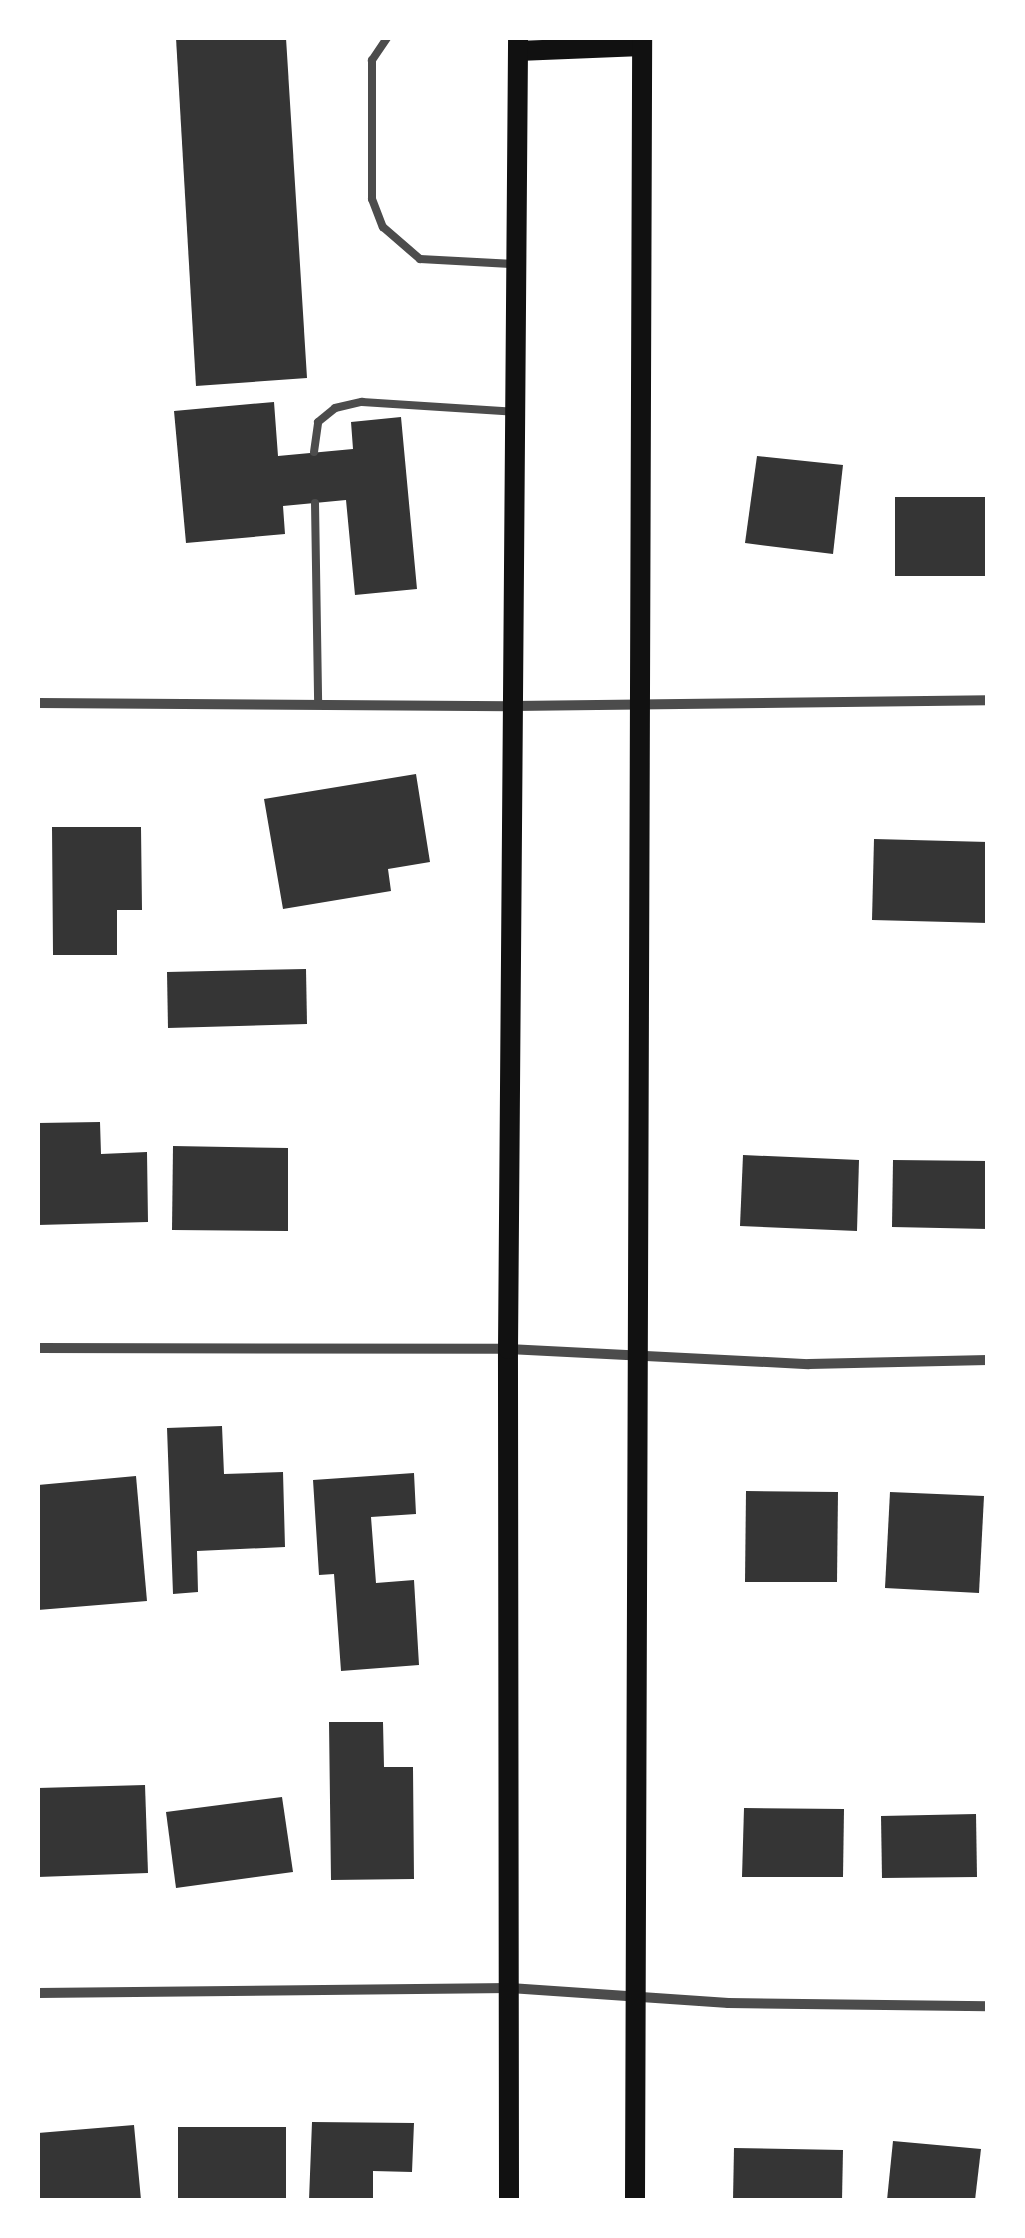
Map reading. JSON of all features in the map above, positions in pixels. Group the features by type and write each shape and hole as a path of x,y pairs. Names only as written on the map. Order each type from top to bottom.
{"main road":[{"path":"509,2200 508,1349 518,44 642,42 635,2200"}],"street":[{"path":"38,702 514,706 988,700"},
{"path":"38,1348 508,1349 809,1364 988,1360"},
{"path":"38,1994 510,1988 636,1998 988,2006"}],"lane":[{"path":"388,38 372,60 372,199 383,228 420,259 516,264"},
{"path":"314,452 318,422 335,408 362,402 515,412"},
{"path":"315,503 318,705"}],"building":[{"path":"176,38 286,38 307,378 196,386"},
{"path":"274,402 278,456 353,449 351,422 401,417 417,589 355,595 346,500 283,506 285,534 186,543 174,411"},
{"path":"757,456 843,465 833,554 745,543"},
{"path":"895,497 988,497 988,576 895,576"},
{"path":"416,774 430,862 388,869 391,891 283,909 264,799"},
{"path":"52,827 141,827 142,910 117,910 117,955 53,955"},
{"path":"874,839 988,842 988,923 872,920"},
{"path":"306,969 307,1024 168,1028 167,972"},
{"path":"100,1122 101,1154 147,1152 148,1222 38,1225 38,1123"},
{"path":"173,1146 288,1148 288,1231 172,1230"},
{"path":"743,1155 859,1160 857,1231 740,1226"},
{"path":"893,1160 988,1161 988,1229 892,1227"},
{"path":"222,1426 224,1474 283,1472 285,1547 197,1551 198,1592 173,1594 167,1428"},
{"path":"414,1473 416,1514 371,1517 376,1583 414,1580 419,1665 341,1671 334,1574 319,1575 313,1480"},
{"path":"136,1476 147,1601 38,1610 38,1485"},
{"path":"746,1491 838,1492 837,1582 745,1582"},
{"path":"890,1492 984,1496 979,1593 885,1588"},
{"path":"329,1722 383,1722 384,1767 413,1767 414,1879 331,1880"},
{"path":"145,1785 148,1873 38,1877 38,1788"},
{"path":"282,1797 293,1872 176,1888 166,1812"},
{"path":"744,1808 844,1809 843,1877 742,1877"},
{"path":"976,1814 977,1877 882,1878 881,1816"},
{"path":"312,2122 414,2123 412,2172 373,2171 373,2200 309,2200"},
{"path":"134,2125 141,2200 38,2200 38,2133"},
{"path":"178,2127 286,2127 286,2199 178,2200"},
{"path":"893,2141 981,2149 975,2200 887,2200"},
{"path":"734,2148 843,2150 842,2200 733,2200"}]}
